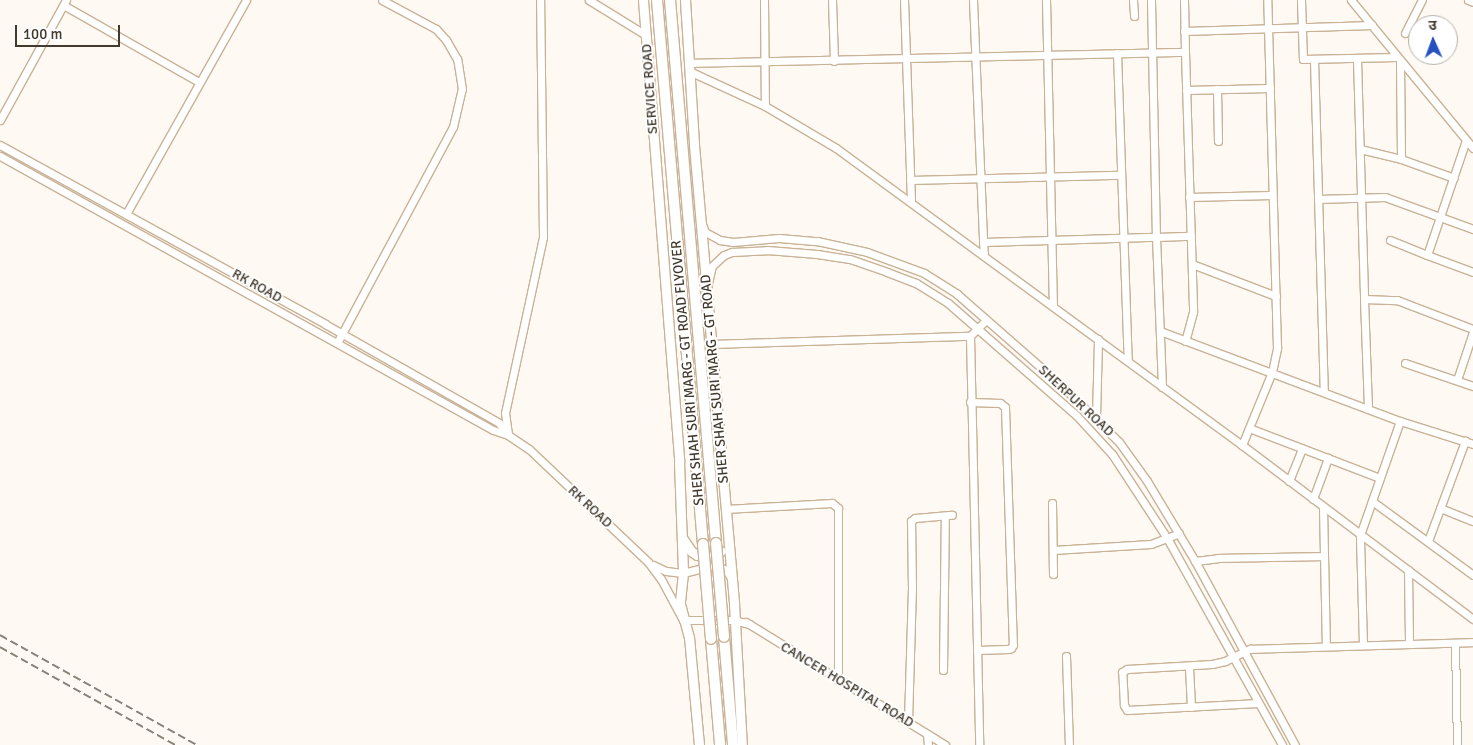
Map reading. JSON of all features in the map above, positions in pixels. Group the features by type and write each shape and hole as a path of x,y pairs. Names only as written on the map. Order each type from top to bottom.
{"highway":[{"name":"SHER SHAH SURI MARG - GT ROAD FLYOVER","path":"657,0 720,745"},
{"name":"SHER SHAH SURI MARG - GT ROAD FLYOVER","path":"670,0 733,745"}],"main road":[{"name":"SERVICE ROAD","path":"643,0 678,443 683,539"},
{"path":"685,0 689,67"},
{"name":"SHER SHAH SURI MARG - GT ROAD","path":"689,67 734,604 742,745"},
{"path":"683,539 691,551 704,556 718,553 728,543"},
{"path":"683,539 683,573 680,594 683,620 689,637 700,745"}],"street":[{"path":"126,214 246,0"},
{"path":"337,343 453,127 462,89 457,59 446,40 436,29 382,0"},
{"path":"397,8 401,0"},
{"path":"508,435 505,413 542,237 540,0"},
{"path":"590,0 646,36"},
{"path":"764,0 765,106"},
{"path":"832,0 834,61"},
{"path":"904,0 911,202"},
{"path":"973,0 984,255"},
{"path":"1046,0 1054,306"},
{"path":"1133,0 1134,16"},
{"path":"1151,0 1156,237 1162,386"},
{"path":"1184,0 1193,312 1185,340"},
{"path":"1242,446 1272,372 1277,348 1267,0"},
{"path":"1301,0 1302,58 1305,60 1398,59"},
{"path":"1351,0 1473,148"},
{"path":"1405,34 1422,0"},
{"path":"1468,0 1473,2"},
{"path":"0,120 65,3 199,82"},
{"path":"1184,31 1372,25"},
{"path":"689,67 765,62 1185,52"},
{"path":"1118,53 1128,362"},
{"path":"1357,59 1368,408"},
{"path":"1398,59 1401,159"},
{"path":"1314,60 1324,392"},
{"path":"689,67 765,106 836,148 1054,306 1473,619"},
{"path":"1186,90 1270,88"},
{"path":"1217,89 1218,141"},
{"path":"1427,254 1466,140"},
{"name":"RK ROAD","path":"0,145 342,334 498,423 508,435 529,450 648,562"},
{"path":"1360,149 1401,159 1454,178"},
{"name":"RK ROAD","path":"0,156 493,430 508,435"},
{"path":"910,180 1121,175"},
{"path":"1190,197 1272,195"},
{"path":"1318,199 1362,196 1385,197 1473,229"},
{"name":"SHERPUR ROAD","path":"701,220 706,232 720,240 733,242 779,238 817,241 842,245 903,264 940,282 1086,407 1133,460 1179,533 1295,745"},
{"path":"983,242 1191,236"},
{"path":"779,238 780,252"},
{"path":"1390,240 1473,272"},
{"name":"SHERPUR ROAD","path":"707,286 712,266 724,255 741,252 780,252 833,256 887,272 934,292 1077,416 1099,438 1120,466 1167,538 1282,745"},
{"path":"1192,264 1276,296"},
{"path":"1364,299 1397,300 1473,330 1456,380"},
{"path":"712,344 970,336 986,320"},
{"path":"1160,331 1400,420 1473,444"},
{"path":"970,336 979,745"},
{"path":"1096,417 1098,340"},
{"path":"1405,363 1473,386"},
{"path":"970,402 1000,403 1005,407 1013,645 1012,648 1008,649 977,650"},
{"path":"1077,416 1086,407"},
{"path":"1363,646 1360,535 1400,420"},
{"path":"1249,428 1380,478"},
{"path":"1428,541 1465,441"},
{"path":"1289,481 1302,448"},
{"path":"1313,499 1328,458"},
{"path":"1372,501 1473,575"},
{"path":"725,509 832,502 838,508 838,680"},
{"path":"1052,504 1053,574"},
{"path":"1323,507 1326,646"},
{"path":"1440,508 1473,521"},
{"path":"908,722 912,589 911,521 915,518 949,516 943,670"},
{"path":"1053,550 1141,545 1179,533"},
{"path":"1195,561 1218,558 1324,556"},
{"path":"648,562 666,571 683,573 715,565 726,570 732,580"},
{"path":"648,562 665,586 683,620 734,620 749,624"},
{"path":"1408,570 1409,644"},
{"path":"1189,577 1200,571"},
{"path":"734,604 739,615 749,624"},
{"name":"CANCER HOSPITAL ROAD","path":"749,624 946,745"},
{"path":"1258,703 1127,710 1122,675 1124,670 1127,669 1212,664 1234,657 1250,649 1473,642"},
{"path":"1455,643 1457,745"},
{"path":"1066,656 1069,745"},
{"path":"1189,666 1191,707"},
{"path":"927,734 928,745"}],"railway":[{"path":"0,635 197,745"},
{"path":"0,647 175,745"}]}
